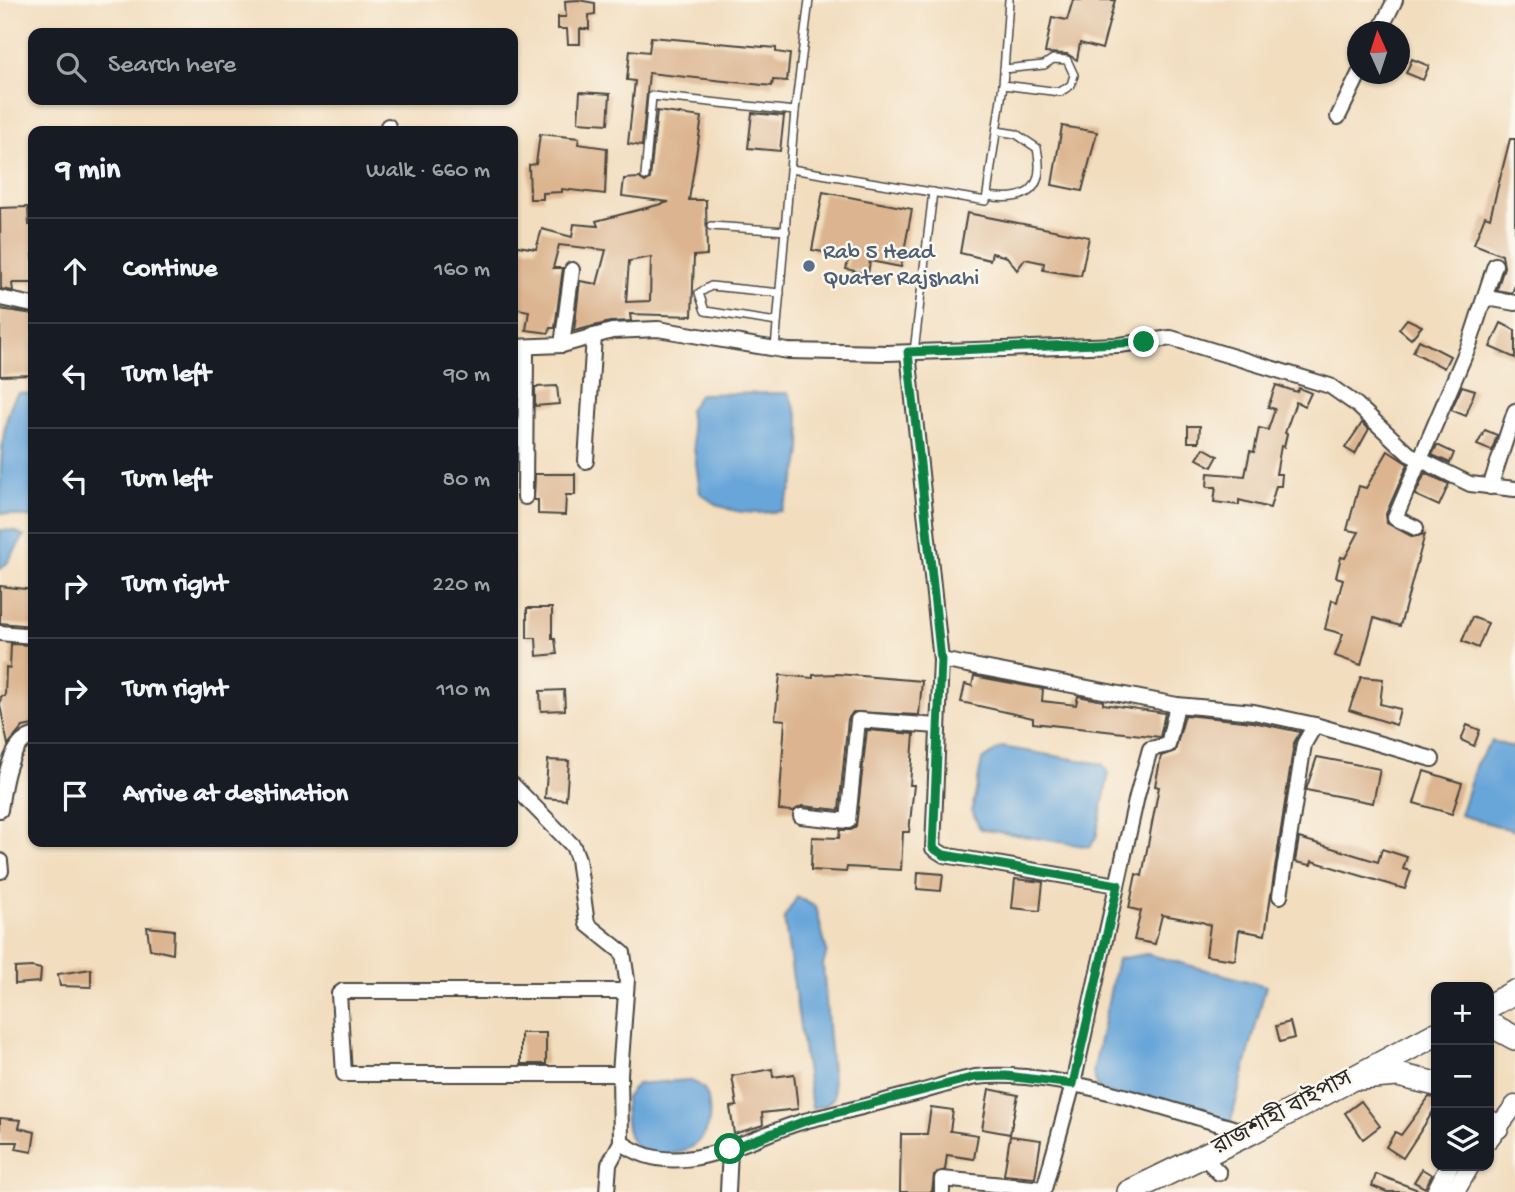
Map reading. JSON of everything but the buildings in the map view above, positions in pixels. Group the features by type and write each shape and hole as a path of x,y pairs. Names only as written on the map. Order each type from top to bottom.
{"highway":[{"path":"1494,1003 1515,992"},
{"path":"1494,1027 1515,1038"},
{"name":"রাজশাহী বাইপাস","path":"1129,1192 1250,1133 1431,1037"},
{"path":"1346,1080 1398,1076 1431,1083"}],"street":[{"path":"1384,21 1395,0"},
{"path":"1338,117 1354,84"},
{"path":"1416,528 1395,518 1486,298 1496,265"},
{"path":"562,345 572,270"},
{"path":"0,298 28,304"},
{"path":"1486,298 1515,303"},
{"path":"525,497 520,347 562,345 612,331 658,329 775,349 911,352 1119,345 1171,338 1330,386 1357,405 1394,442 1419,459 1470,484 1515,489"},
{"path":"586,461 594,336"},
{"path":"911,352 941,660 933,848 944,855 1118,885"},
{"path":"1490,487 1515,411"},
{"path":"0,633 28,636"},
{"path":"941,660 1177,705 1254,712 1315,724 1432,759"},
{"path":"942,1192 942,1179 1044,1189 1073,1084 1150,749 1168,745 1177,705"},
{"path":"801,816 848,821 858,720 937,726"},
{"path":"1280,896 1304,744 1315,724"},
{"path":"0,810 5,782 19,746 24,738 28,737"},
{"path":"518,790 573,846 578,859 585,918 591,927 623,953 626,990 620,1074 621,1142 609,1164 607,1192"},
{"path":"0,860 1,871"},
{"path":"620,1074 344,1074 339,994 356,991 626,990"},
{"path":"621,1142 636,1153 656,1157 690,1158 730,1149 808,1120 975,1077 1006,1076 1073,1084 1250,1133"},
{"path":"1494,1127 1515,1105"},
{"path":"728,1192 730,1149"},
{"path":"1202,1156 1219,1172"},
{"path":"1436,1192 1446,1171"},
{"path":"1455,1192 1467,1171"}],"lane":[{"path":"775,349 795,111 809,0"},
{"path":"792,170 986,201 998,131 1009,0"},
{"path":"1003,85 1060,92 1071,85 1074,75 1067,60 1053,59 1044,65 1004,69"},
{"path":"645,176 652,96 795,111"},
{"path":"987,196 1022,197 1033,189 1040,171 1037,148 1016,134 998,131"},
{"path":"911,352 933,192"},
{"path":"710,226 786,230"},
{"path":"777,322 705,311 699,293 711,286 780,293"}],"water":[{"path":"18,393 28,394 28,517 0,513 4,431 12,403"},
{"path":"788,393 799,423 801,453 794,482 781,511 758,513 728,509 700,493 689,410 700,394"},
{"path":"0,530 15,531 24,536 7,563 0,569"},
{"path":"1492,741 1515,748 1515,831 1460,815 1476,764"},
{"path":"1002,747 1102,764 1109,773 1096,838 1090,847 980,829 972,811 982,760"},
{"path":"797,897 816,907 827,952 823,965 834,1097 825,1106 812,1108 784,918"},
{"path":"1147,954 1266,986 1230,1125 1099,1091 1093,1073 1117,959"},
{"path":"688,1080 701,1086 706,1092 709,1117 703,1136 690,1148 672,1154 651,1153 638,1148 629,1136 625,1099 637,1084"}],"place":[{"name":"Rab 5 Head Quater Rajshahi","path":"809,266"}],"route":[{"path":"730,1149 763,1134 808,1120 975,1077 1006,1076 1073,1084 1118,885 944,855 933,848 934,772 941,660 908,352 1144,342"}]}
